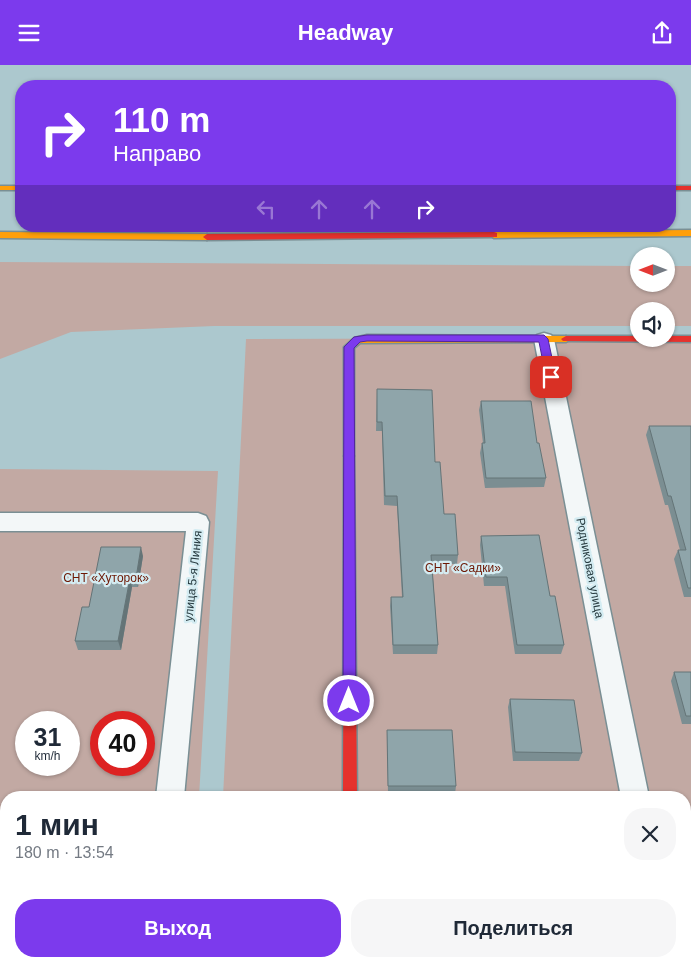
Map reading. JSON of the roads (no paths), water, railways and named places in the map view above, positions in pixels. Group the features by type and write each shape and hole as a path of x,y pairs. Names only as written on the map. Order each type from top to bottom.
{"main road":[{"path":"0,188 15,188"},
{"path":"676,188 691,188"},
{"path":"48,236 71,232"},
{"path":"207,232 237,237"},
{"path":"0,235 237,237 691,233"},
{"path":"350,791 349,347 357,339 367,338 691,339"}],"street":[{"name":"Родниковая улица","path":"544,339 634,791"},
{"name":"улица 5-я Линия","path":"0,522 198,522 171,791"}],"park label":[{"name":"СНТ «Садки»","path":"463,568"},
{"name":"СНТ «Хуторок»","path":"106,578"}]}
